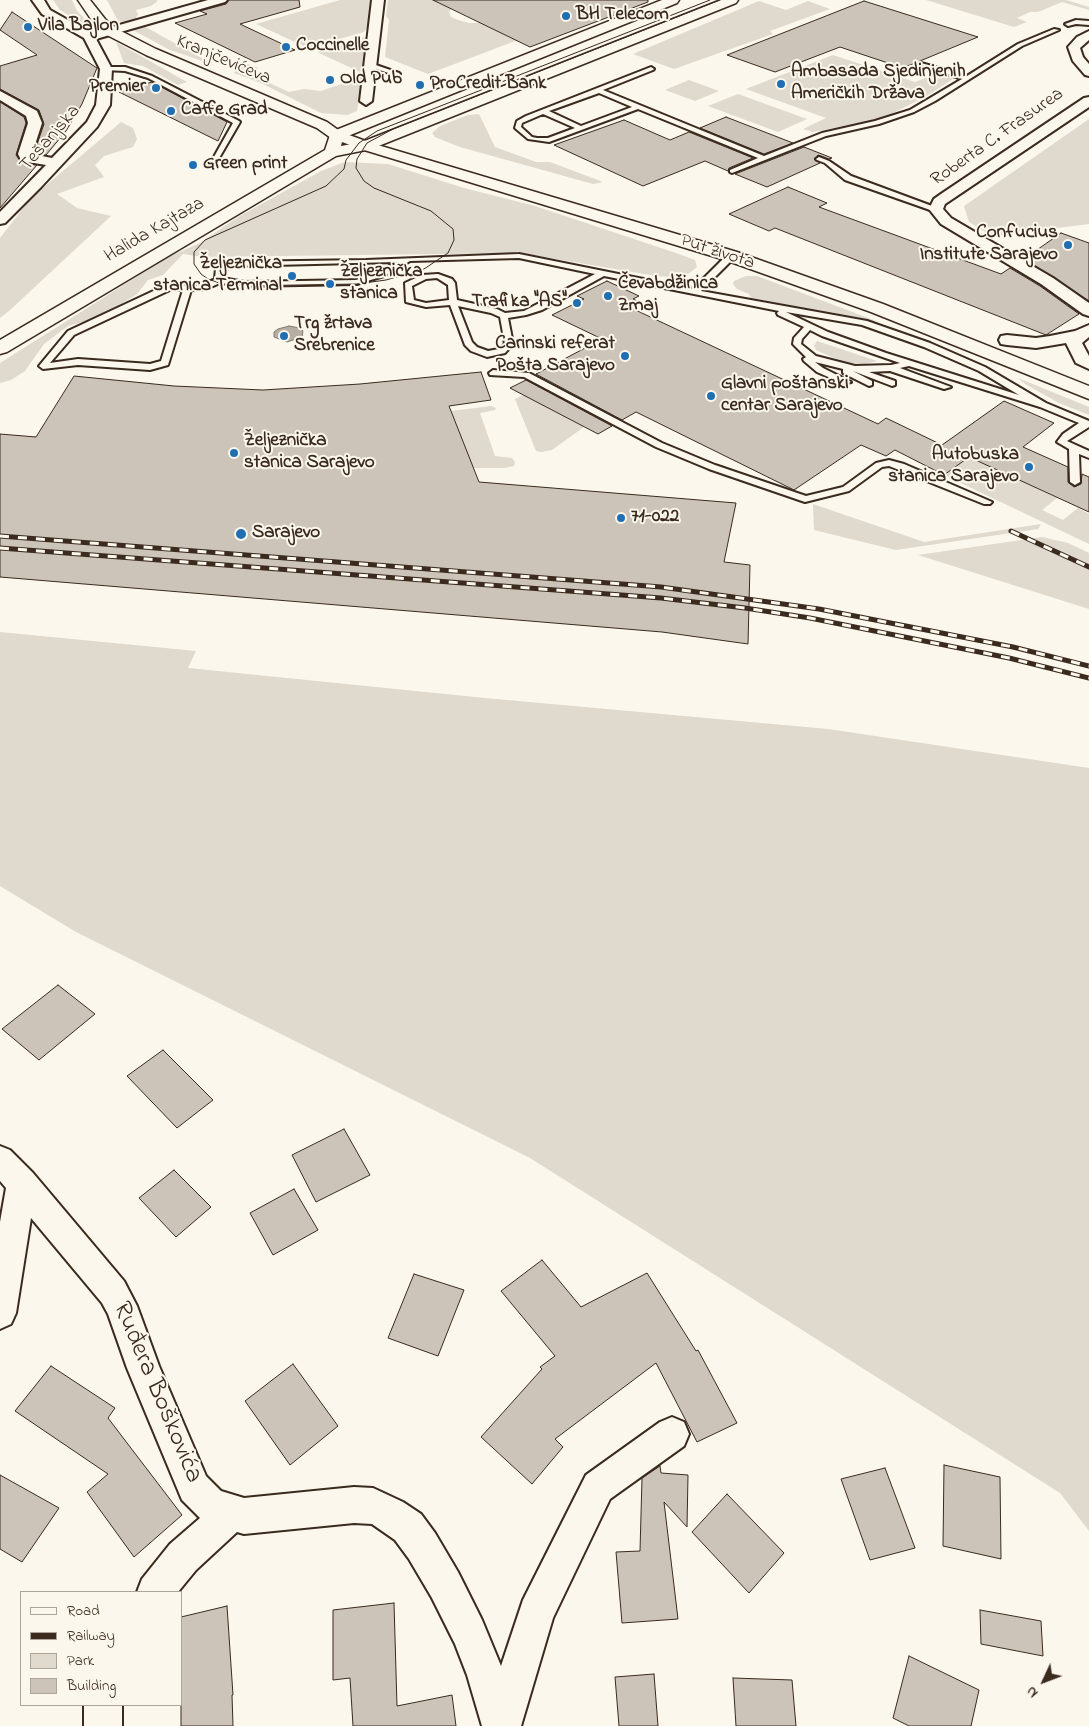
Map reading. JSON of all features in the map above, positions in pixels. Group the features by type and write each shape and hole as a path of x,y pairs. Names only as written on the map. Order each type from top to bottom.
{"street":[{"path":"38,0 46,12 90,37 110,31"},
{"name":"Kranjčevićeva","path":"84,0 100,22 110,31 151,52 322,125 357,126"},
{"name":"Kranjčevićeva","path":"110,31 221,0"},
{"path":"366,101 378,0"},
{"name":"Halida Kajtaza","path":"0,348 334,143 357,126 673,0"},
{"name":"Halida Kajtaza","path":"334,143 366,146 732,0"},
{"name":"Roberta C. Frasurea","path":"1089,35 1080,40 1074,47 1077,58 1089,72"},
{"path":"90,37 89,39 103,60 106,69"},
{"name":"Tešanjska","path":"0,220 92,124 103,106 106,69"},
{"path":"0,95 32,114 34,130 25,154 27,158 55,163"},
{"name":"Roberta C. Frasurea","path":"1089,101 946,196 939,202 936,209 946,221 1047,281 1089,311"},
{"name":"Kranjčevićeva","path":"322,125 334,143"},
{"path":"357,126 386,137 519,176"},
{"name":"Put života","path":"366,146 731,256 877,308 1089,393"},
{"name":"Put života","path":"567,190 748,245 866,287"},
{"path":"1007,340 1036,343 1084,332"},
{"path":"1084,332 1074,343 1082,358 1089,364"},
{"path":"989,333 1089,372"},
{"name":"Ruđera Boškovića","path":"0,1158 113,1292 121,1306 138,1348 143,1368 194,1488 208,1504 230,1513 250,1515 354,1505 373,1506 397,1518 408,1527 422,1546 469,1633 486,1675 501,1726"},
{"path":"0,1313 22,1183"},
{"path":"501,1726 536,1613 598,1487 672,1434"},
{"path":"156,1591 183,1557 230,1513"},
{"path":"103,1706 103,1726"}],"lane":[{"path":"1068,24 1076,22 1089,23"},
{"path":"732,171 824,134 877,124 912,111 934,100 1020,45 1056,30"},
{"path":"923,64 967,78"},
{"path":"370,65 397,74"},
{"path":"106,69 125,69 150,77 238,122 213,164"},
{"path":"638,107 549,140 530,138 518,128 519,122 542,111 599,91 602,88 651,69"},
{"path":"599,91 763,158"},
{"path":"542,111 582,128"},
{"path":"789,147 799,151"},
{"path":"819,159 827,162 848,178 936,209"},
{"path":"219,280 219,270 232,264 366,262 519,256 770,307 864,323 890,330 982,369 1044,405"},
{"path":"696,291 731,256"},
{"path":"431,276 467,257"},
{"path":"188,288 165,363 150,367 78,362 42,366 67,336 165,289 188,288 201,288 219,280 244,284 357,282 365,281 381,274 408,259"},
{"path":"504,316 509,344 502,351 487,354 474,349 468,343 453,302 452,285 449,281 438,276 431,276 419,278 410,283 410,302 426,305 453,302 494,311 504,316 526,313 539,308 603,273"},
{"path":"770,307 808,327 910,363 1044,405 1087,423"},
{"path":"808,327 798,338 797,344 804,352 869,383"},
{"path":"804,352 806,359 820,370 847,382"},
{"path":"855,369 891,368 910,363"},
{"path":"830,364 855,369 892,383"},
{"path":"891,368 947,387"},
{"path":"874,369 917,384"},
{"path":"493,373 526,376 659,445 712,467 805,499 846,489 879,465 889,463 901,466 988,502"},
{"path":"1087,423 1066,436 1062,442 1089,455"},
{"path":"1074,449 1074,482"}],"green space":[{"path":"53,0 72,0 77,11 94,28 90,29 60,10"},
{"path":"107,0 158,1 151,6 136,10 138,15 135,19 123,22 118,21"},
{"path":"340,0 371,0 368,27 364,32 308,48 256,24"},
{"path":"388,0 444,0 452,8 449,12 451,17 458,20 469,23 494,23 539,32 428,74 385,57 389,20 386,16"},
{"path":"926,0 1066,0 1089,7 1089,10 1062,2 1017,18 1027,22 1014,27"},
{"path":"759,1 786,10 808,1 830,9 770,31 773,34 674,69 633,54"},
{"path":"142,25 214,65 170,50 129,28"},
{"path":"369,36 365,71 360,72 317,52"},
{"path":"116,42 187,82 178,85 143,66 124,63"},
{"path":"833,55 915,82 940,72 950,75 953,79 925,97 887,116 813,132 803,129 826,118 746,89"},
{"path":"248,64 258,68 252,75 289,92 304,89 321,91 350,81 362,81 357,111 347,115 321,113 261,83 234,73 237,68"},
{"path":"689,80 719,91 695,101 665,90"},
{"path":"738,94 807,119 778,132 708,106"},
{"path":"479,114 495,147 536,162 550,162 603,182 593,184 460,147 435,137 432,133 440,126 468,115"},
{"path":"1089,119 1089,224 992,236 969,222 964,206"},
{"path":"121,122 133,128 137,139 133,147 104,156 95,165 104,177 57,194 77,208 111,216 0,318 0,238 31,198"},
{"path":"345,162 388,164 464,188 535,206 695,260 697,267 688,274 674,277 656,276 521,253 202,257 183,254 163,275 148,280 137,294 93,319 68,326 44,344 25,371 11,380 0,383 0,363 168,257 200,243 238,217 321,171"},
{"path":"746,276 757,276 879,322 751,298 749,294 737,289 733,284 734,281"},
{"path":"817,341 877,361 865,364 845,363 816,350 814,346"},
{"path":"1018,378 1089,407 1089,415 1059,403"},
{"path":"524,395 584,427 552,450 536,451 515,399"},
{"path":"491,406 496,408 495,410 480,413 495,456 512,458 515,462 514,466 504,468 473,468 451,411"},
{"path":"969,457 1057,498 1042,510 1063,520 1078,508 1089,514 1089,544 944,475"},
{"path":"813,504 924,542 1041,524 1038,529 896,550 814,530"},
{"path":"1042,537 1068,543 1089,553 1089,609 918,555"},
{"path":"0,632 196,651 188,668 485,698 828,729 1089,768 1089,1531 1060,1493 530,1158 76,932 0,886"}],"shaded area":[{"path":"289,326 300,328 303,331 302,337 287,342 274,337 274,332 278,329"}],"building":[{"path":"229,0 299,0 300,7 240,24 295,50 255,62 175,23 207,14 200,11 226,4"},
{"path":"433,0 648,0 648,2 530,47"},
{"path":"864,1 978,37 903,68 840,47 775,72 727,55"},
{"path":"12,12 97,68 82,104 66,131 46,155 34,153 44,124 39,110 0,89 0,66 37,55 0,30"},
{"path":"152,82 227,122 218,141 119,92"},
{"path":"0,102 24,117 26,123 16,155 22,163 37,165 0,208"},
{"path":"726,117 793,143 764,154 700,128"},
{"path":"624,120 670,140 689,132 753,158 729,168 728,171 705,161 643,186 554,145"},
{"path":"804,147 832,158 829,159 818,155 814,159 820,163 767,187 735,174"},
{"path":"788,187 827,203 819,207 1001,274 1010,268 1040,286 1079,314 1046,335 775,228 769,231 729,214"},
{"path":"1061,233 1089,243 1089,301 1024,259"},
{"name":"Glavni poštanski centar Sarajevo","path":"607,281 639,296 633,299 637,301 627,306 878,424 886,418 942,445 1004,401 1054,423 1023,447 1068,467 1068,482 1074,487 1081,484 1082,474 1089,477 1089,512 969,457 944,475 895,450 886,456 861,445 794,490 636,412 622,420 536,374 602,339 552,315 584,299 577,296"},
{"path":"481,372 491,400 449,406 479,482 736,503 724,562 750,565 748,644 662,632 0,577 0,434 36,437 74,376 174,386 263,390 360,384"},
{"path":"526,380 612,426 598,434 510,388"},
{"path":"58,985 95,1014 39,1060 2,1029"},
{"path":"163,1050 213,1100 177,1128 127,1076"},
{"path":"344,1129 370,1175 316,1202 292,1155"},
{"path":"174,1170 211,1207 176,1237 139,1198"},
{"path":"294,1189 318,1230 273,1255 250,1213"},
{"path":"542,1260 581,1307 647,1273 696,1351 698,1350 737,1423 697,1442 656,1363 555,1439 563,1447 532,1484 481,1437 542,1369 540,1367 555,1356 501,1291"},
{"path":"414,1274 464,1290 438,1356 388,1338"},
{"path":"293,1364 338,1426 290,1465 245,1401"},
{"path":"51,1366 115,1408 108,1418 182,1515 134,1557 87,1492 108,1474 15,1411"},
{"path":"944,1465 1000,1477 1001,1559 943,1546"},
{"path":"660,1466 661,1473 688,1475 687,1527 664,1502 678,1619 622,1623 616,1552 640,1551 642,1478"},
{"path":"885,1468 915,1548 870,1560 841,1479"},
{"path":"0,1475 59,1508 22,1562 0,1549"},
{"path":"727,1494 784,1553 749,1593 692,1532"},
{"path":"394,1603 397,1706 452,1695 456,1726 353,1726 350,1678 333,1680 333,1610"},
{"path":"227,1606 233,1695 233,1726 181,1726 182,1617"},
{"path":"980,1610 1041,1621 1043,1656 981,1644"},
{"path":"909,1656 979,1690 971,1726 909,1726 893,1718"},
{"path":"654,1674 658,1726 619,1726 615,1677"},
{"path":"733,1678 792,1680 796,1726 736,1726"}],"tram line":[{"path":"710,0 377,131 359,143 346,160 344,169 326,186 205,240 194,252 194,264 201,274 208,279 225,285 239,286 357,284 386,280 424,269 448,253 454,240 453,229 431,211 374,188 364,181 356,168 357,159 367,143 393,129 720,0"}],"railway":[{"path":"1011,531 1089,567"},
{"path":"0,536 661,587 819,609 1013,647 1089,666"},
{"path":"0,548 661,598 745,608 810,618 1009,658 1089,678"}],"place":[{"name":"BH Telecom","path":"566,16"},
{"name":"Vila Bajlon","path":"28,27"},
{"name":"Coccinelle","path":"286,47"},
{"name":"Old Pub","path":"330,80"},
{"name":"Ambasada Sjedinjenih Američkih Država","path":"781,84"},
{"name":"ProCredit Bank","path":"420,85"},
{"name":"Premier","path":"156,88"},
{"name":"Caffe Grad","path":"171,111"},
{"name":"Green print","path":"193,165"},
{"name":"Confucius Institute Sarajevo","path":"1068,245"},
{"name":"Željeznička stanica Terminal","path":"292,276"},
{"name":"Željeznička stanica","path":"330,284"},
{"name":"Čevabdžinica Zmaj","path":"608,296"},
{"name":"Trafika \"AS\"","path":"577,303"},
{"name":"Trg žrtava Srebrenice","path":"284,336"},
{"name":"Carinski referat Pošta Sarajevo","path":"625,356"},
{"name":"Glavni poštanski centar Sarajevo","path":"711,396"},
{"name":"Željeznička stanica Sarajevo","path":"234,453"},
{"name":"Autobuska stanica Sarajevo","path":"1029,467"},
{"name":"71-022","path":"621,518"},
{"name":"Sarajevo","path":"241,534"}]}
